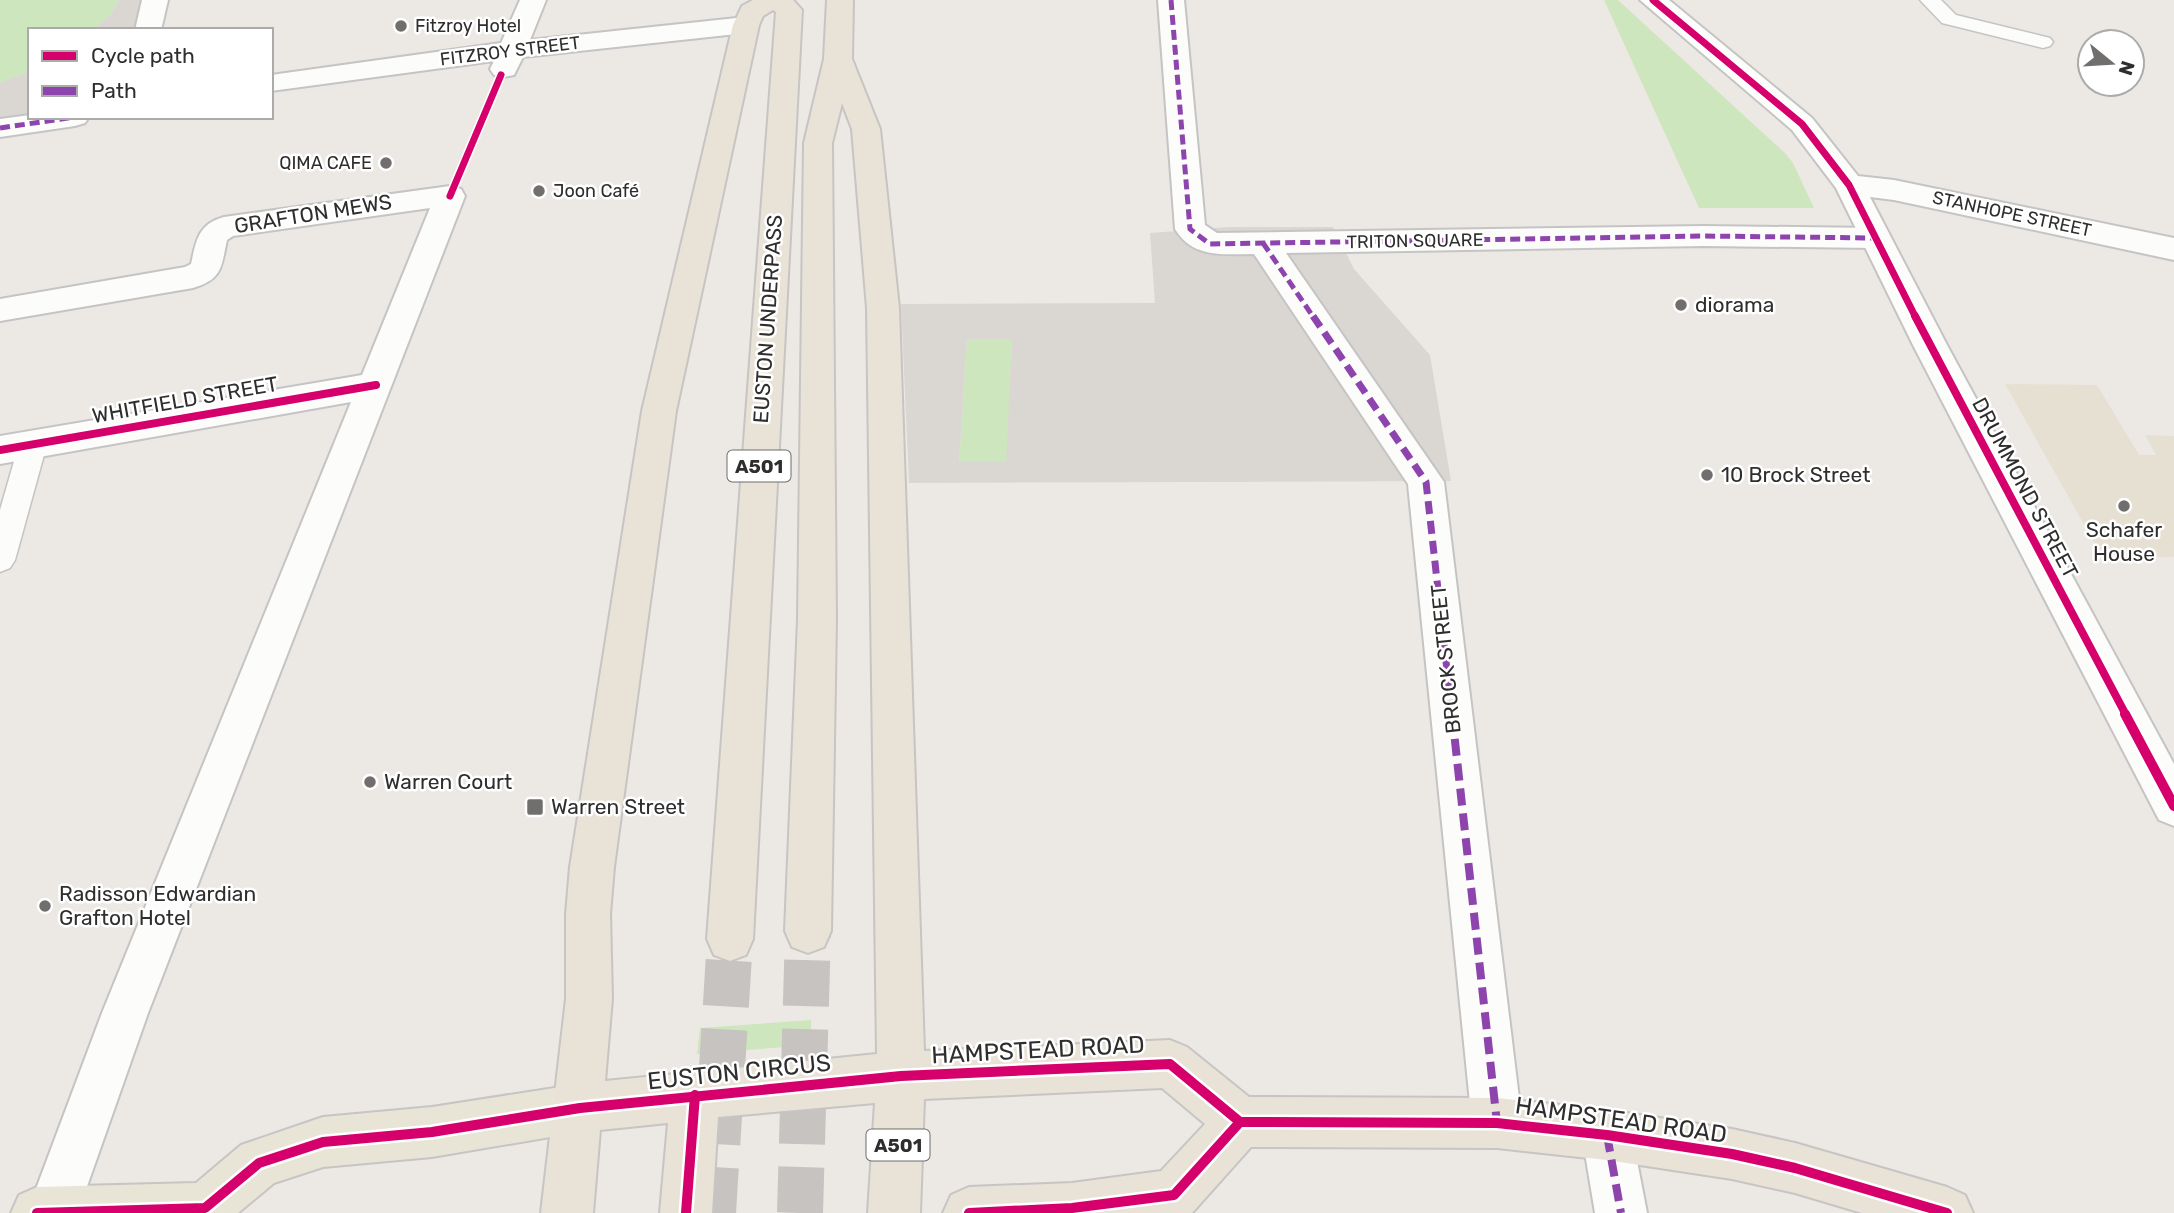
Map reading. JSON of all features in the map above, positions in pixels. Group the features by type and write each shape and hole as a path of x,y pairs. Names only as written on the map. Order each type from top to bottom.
{"highway":[{"name":"A501","path":"746,25 751,12 774,0"},
{"name":"EUSTON UNDERPASS","path":"730,939 789,10 774,0"},
{"name":"A501","path":"840,0 838,59 866,129 883,308 901,1076 894,1213"},
{"path":"567,1213 580,1108 589,999 588,914 592,867 657,423 746,25"},
{"name":"EUSTON UNDERPASS","path":"808,931 817,619 818,143 838,59"},
{"name":"HAMPSTEAD ROAD","path":"901,1076 1073,1066 1170,1064 1240,1122 1497,1123 1607,1135 1732,1154 1795,1168 1947,1213"},
{"name":"EUSTON CIRCUS","path":"580,1108 901,1076"},
{"path":"686,1213 695,1095"},
{"path":"969,1213 1072,1208 1174,1195 1240,1122"}],"main road":[{"path":"44,1212 206,1210 259,1163 323,1142 432,1132 580,1108"}],"street":[{"path":"148,28 155,0"},
{"path":"501,75 533,0"},
{"name":"TRITON SQUARE","path":"1171,0 1190,229 1210,244 1704,236 1875,237"},
{"name":"DRUMMOND STREET","path":"1653,0 1802,124 1849,185 2174,806"},
{"name":"FITZROY STREET","path":"273,83 512,50 746,25"},
{"path":"0,128 61,119"},
{"name":"STANHOPE STREET","path":"1849,185 1882,188 2174,248"},
{"name":"GRAFTON MEWS","path":"0,310 193,277 205,271 213,235 224,227 450,196 376,385"},
{"name":"BROCK STREET","path":"1263,243 1426,482 1497,1123"},
{"path":"44,1212 376,385"},
{"name":"WHITFIELD STREET","path":"17,447 376,385"},
{"path":"1607,1135 1621,1213"}],"lane":[{"path":"1930,0 1949,19 2042,42"},
{"path":"0,561 17,447"}],"shaded area":[{"path":"119,0 155,0 148,28 95,28 110,15"},
{"path":"28,72 28,118 0,128 0,83"},
{"path":"1229,227 1333,227 1354,269 1430,355 1451,481 909,483 901,304 1155,303 1150,233","holes":["967,339 1012,339 1006,462 959,462"]},
{"name":"Schafer House","path":"2005,384 2097,385 2139,455 2156,455 2145,435 2174,436 2174,557 2103,558"}],"green space":[{"path":"0,0 119,0 110,15 95,28 28,28 28,72 0,83"},
{"path":"1604,0 1618,0 1785,153 1793,163 1814,208 1699,208"},
{"path":"1012,338 1007,462 959,463 967,339"},
{"path":"811,1020 811,1045 697,1054 700,1028"}],"tunnel":[{"path":"800,1213 808,931"},
{"path":"713,1213 730,939"}],"marked path":[{"path":"1171,0 1190,229 1210,244 1704,236 1875,238"},
{"path":"0,128 61,119"},
{"path":"1263,243 1426,482 1497,1123"},
{"path":"1607,1135 1621,1213"}],"cycle path":[{"path":"1653,0 1802,124 1849,185 1930,345 2174,806"},
{"path":"450,196 501,75"},
{"path":"0,450 376,385"},
{"path":"37,1213 205,1208 259,1163 323,1142 432,1132 580,1108 901,1076 1170,1064 1240,1122 1497,1123 1607,1135 1732,1154 1795,1168 1947,1213"},
{"path":"686,1213 695,1095"},
{"path":"969,1213 1072,1208 1174,1195 1240,1122"}],"place":[{"name":"Fitzroy Hotel","path":"401,26"},
{"name":"QIMA CAFE","path":"386,163"},
{"name":"Joon Café","path":"539,191"},
{"name":"diorama","path":"1681,305"},
{"name":"10 Brock Street","path":"1707,475"},
{"name":"Schafer House","path":"2124,506"},
{"name":"Warren Court","path":"370,782"},
{"name":"Warren Street","path":"535,807"},
{"name":"Radisson Edwardian Grafton Hotel","path":"45,906"}]}
